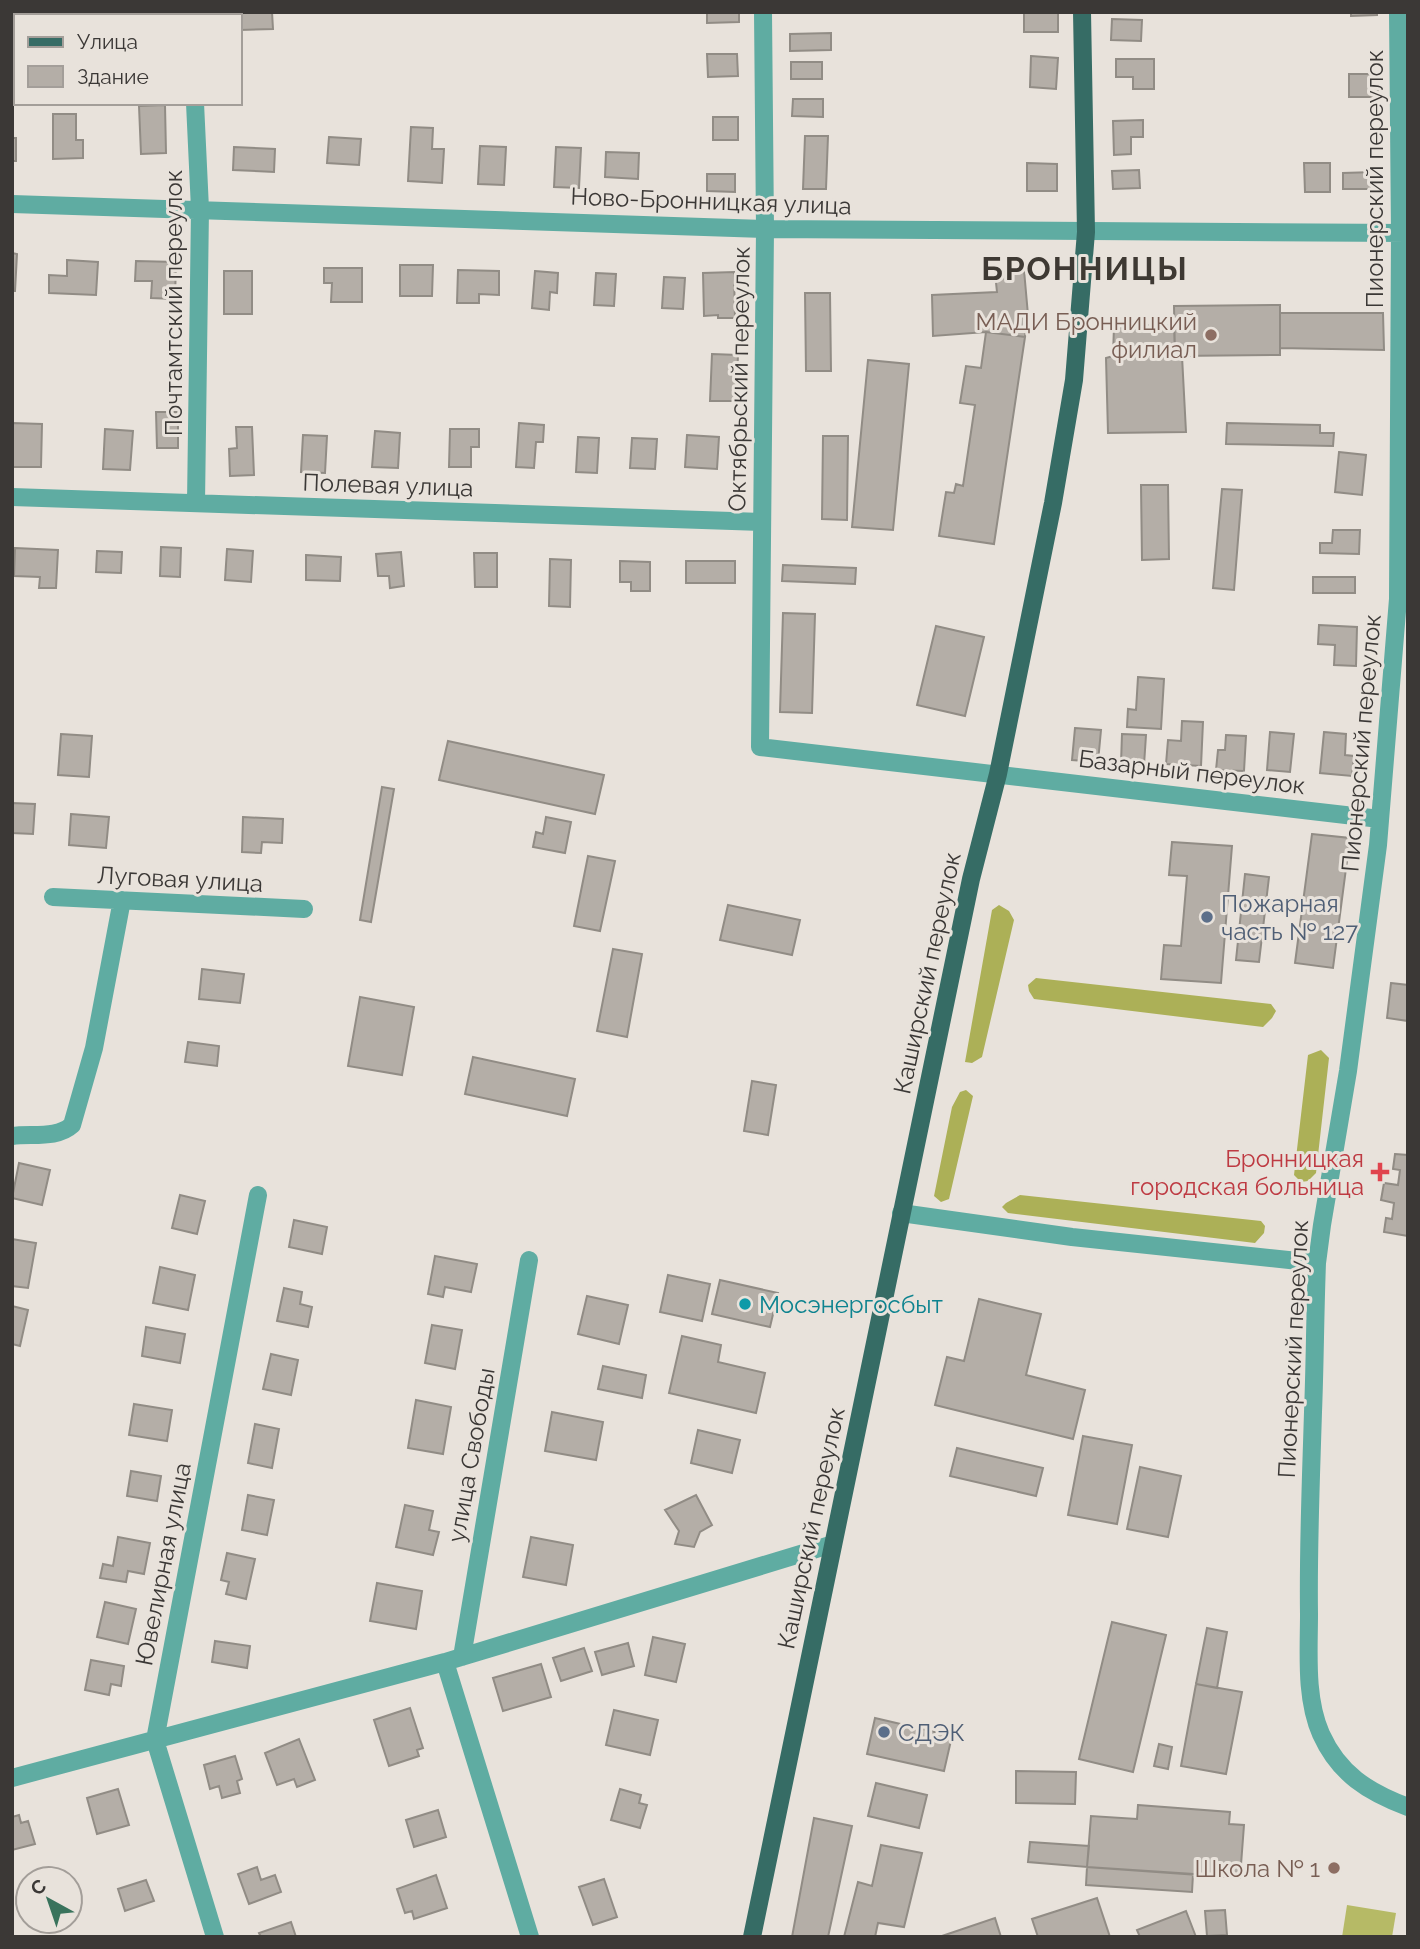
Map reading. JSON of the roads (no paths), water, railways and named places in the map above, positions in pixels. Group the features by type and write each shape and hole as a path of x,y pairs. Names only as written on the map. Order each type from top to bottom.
{"main road":[{"name":"Каширский переулок","path":"752,1937 971,879 998,774 1051,517 1074,380 1086,232 1082,12"}],"street":[{"name":"Октябрьский переулок","path":"760,747 765,229 763,12"},
{"name":"Пионерский переулок","path":"1398,12 1404,234 1398,599 1380,820 1348,1071 1317,1263 1308,1559 1310,1673 1314,1713 1320,1732 1329,1751 1342,1768 1373,1793 1408,1807"},
{"name":"Почтамтский переулок","path":"195,105 201,209 195,503"},
{"name":"Ново-Бронницкая улица","path":"12,204 765,229 1404,234"},
{"name":"Полевая улица","path":"12,497 762,523"},
{"name":"Базарный переулок","path":"760,747 1380,820"},
{"name":"Луговая улица","path":"53,897 304,909"},
{"path":"12,1136 49,1134 66,1130 72,1125 94,1048 122,900"},
{"name":"Ювелирная улица","path":"215,1937 155,1740 258,1195"},
{"path":"901,1213 1072,1237 1317,1263"},
{"name":"улица Свободы","path":"528,1260 453,1660 530,1937"},
{"path":"12,1778 453,1660 833,1544"}],"place":[{"name":"МАДИ Бронницкий филиал","path":"1211,335"},
{"name":"Пожарная часть № 127","path":"1207,917"},
{"name":"Бронницкая городская больница","path":"1380,1172"},
{"name":"Мосэнергосбыт","path":"745,1304"},
{"name":"СДЭК","path":"884,1732"},
{"name":"Школа № 1","path":"1334,1868"}],"district":[{"name":"БРОННИЦЫ","path":"1085,268"}]}
